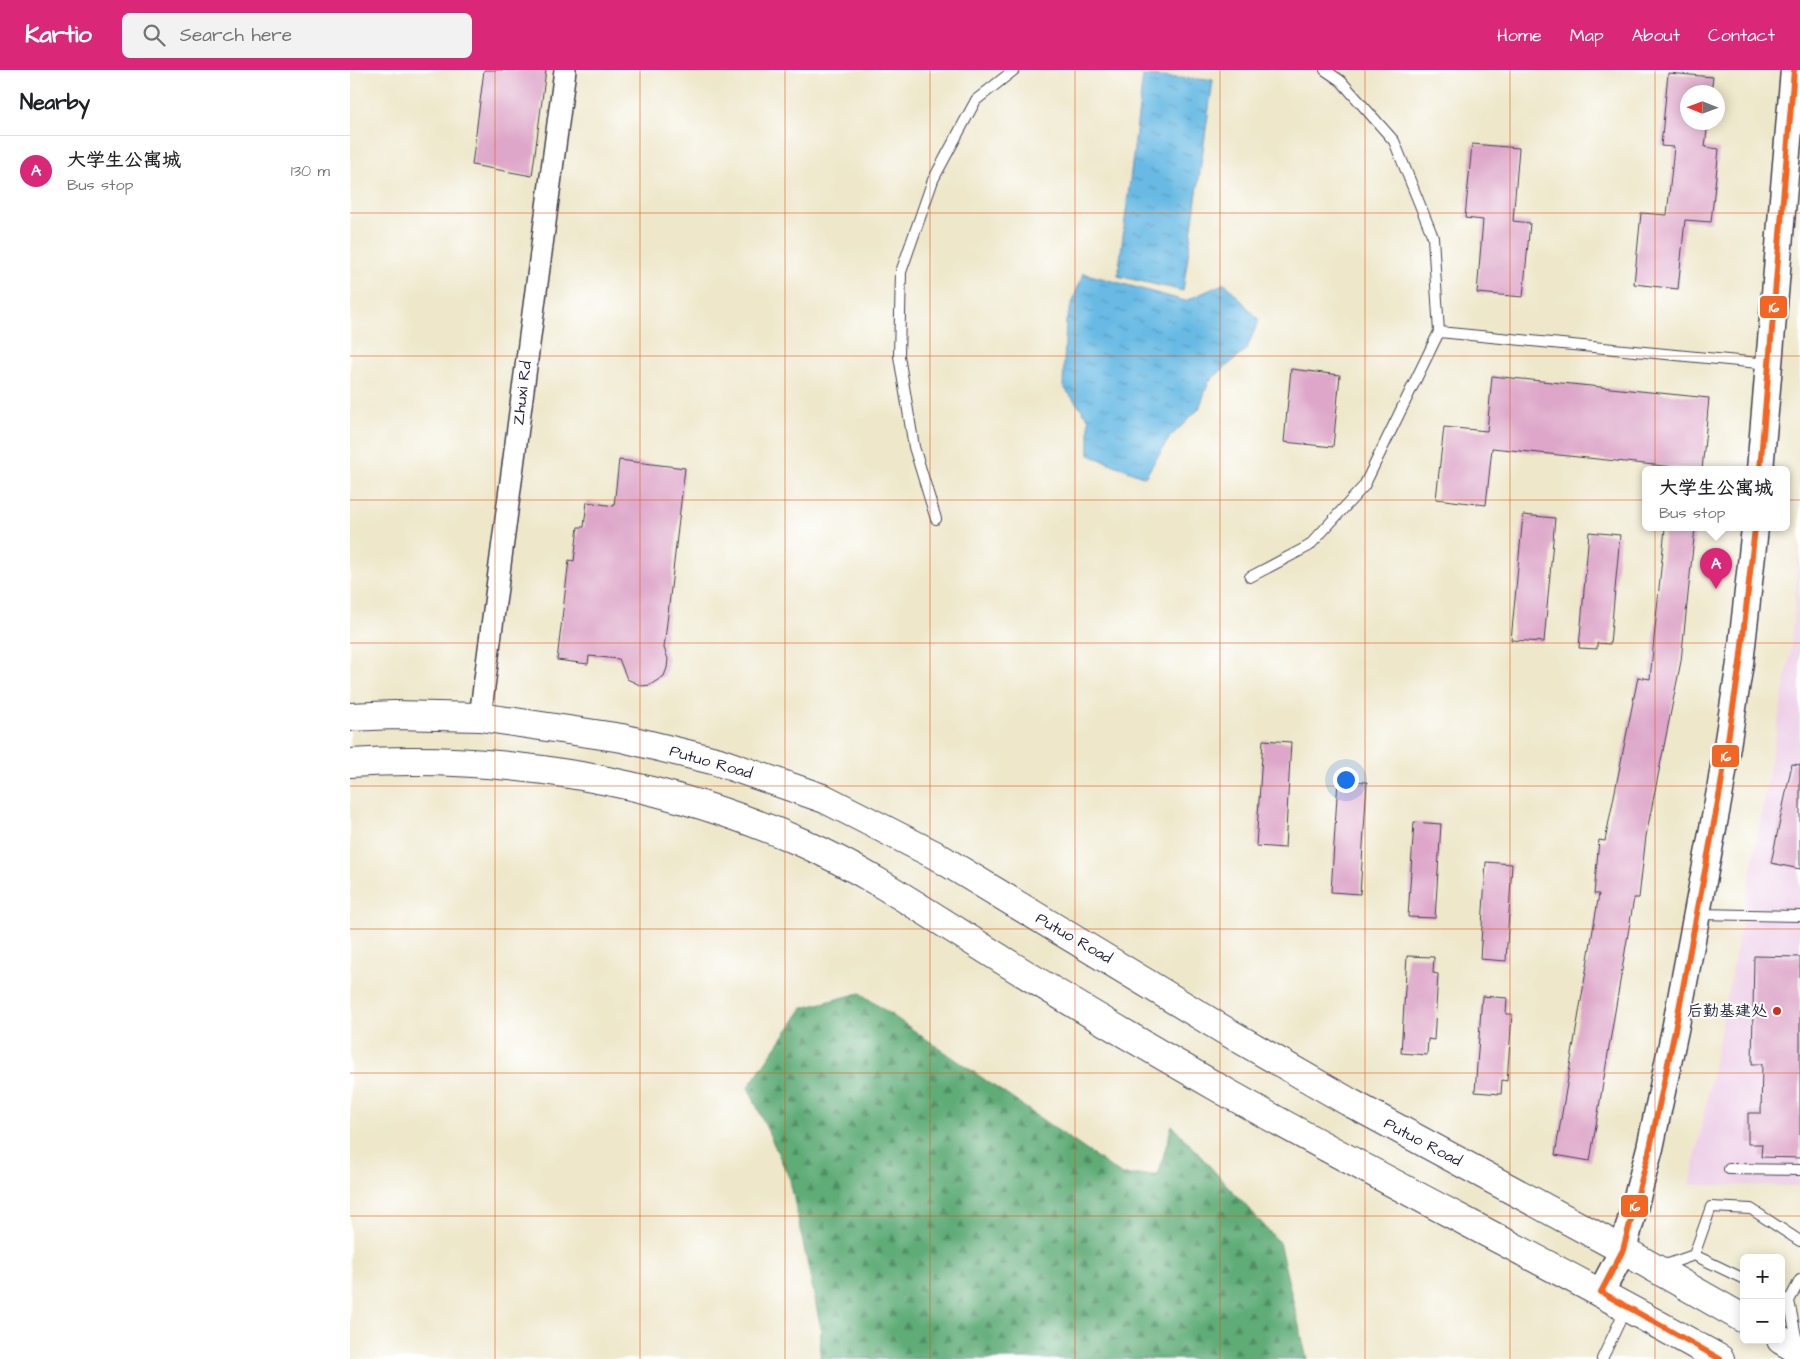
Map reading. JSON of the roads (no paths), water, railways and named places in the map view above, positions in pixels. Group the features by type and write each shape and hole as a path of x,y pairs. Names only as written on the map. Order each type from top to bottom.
{"main road":[{"name":"Putuo Road","path":"350,717 394,715 480,717 622,738 716,761 825,800 934,855 1224,1030 1349,1102 1623,1250 1740,1317"},
{"path":"350,763 394,760 500,765 612,781 702,805 805,844 908,899 1095,1016 1323,1147 1601,1292 1720,1359"}],"street":[{"name":"Zhuxi Rd","path":"480,717 565,70"},
{"path":"1760,466 1794,70"},
{"path":"1601,1292 1623,1250 1650,1148 1720,792 1740,662 1755,531"}],"lane":[{"path":"936,519 914,447 899,356 901,272 933,180 976,100 1014,70"},
{"path":"1250,576 1309,546 1364,486 1439,332 1433,237 1394,141 1341,81 1325,70"},
{"path":"1439,332 1770,364"},
{"path":"1697,914 1800,916"},
{"path":"1729,1169 1800,1170"},
{"path":"1694,1255 1711,1207 1751,1208 1800,1241"},
{"path":"1655,1268 1694,1255 1740,1277"},
{"path":"1794,1350 1785,1299 1800,1280"},
{"path":"1602,1359 1627,1306"}],"water":[{"path":"1143,76 1213,80 1183,291 1118,276"},
{"path":"1083,273 1185,301 1225,283 1259,320 1246,350 1209,381 1199,409 1170,437 1145,477 1089,455 1089,419 1063,386 1066,321"}],"place":[{"name":"大学生公寓城","path":"1716,589"},
{"name":"后勤基建处","path":"1777,1011"}]}
